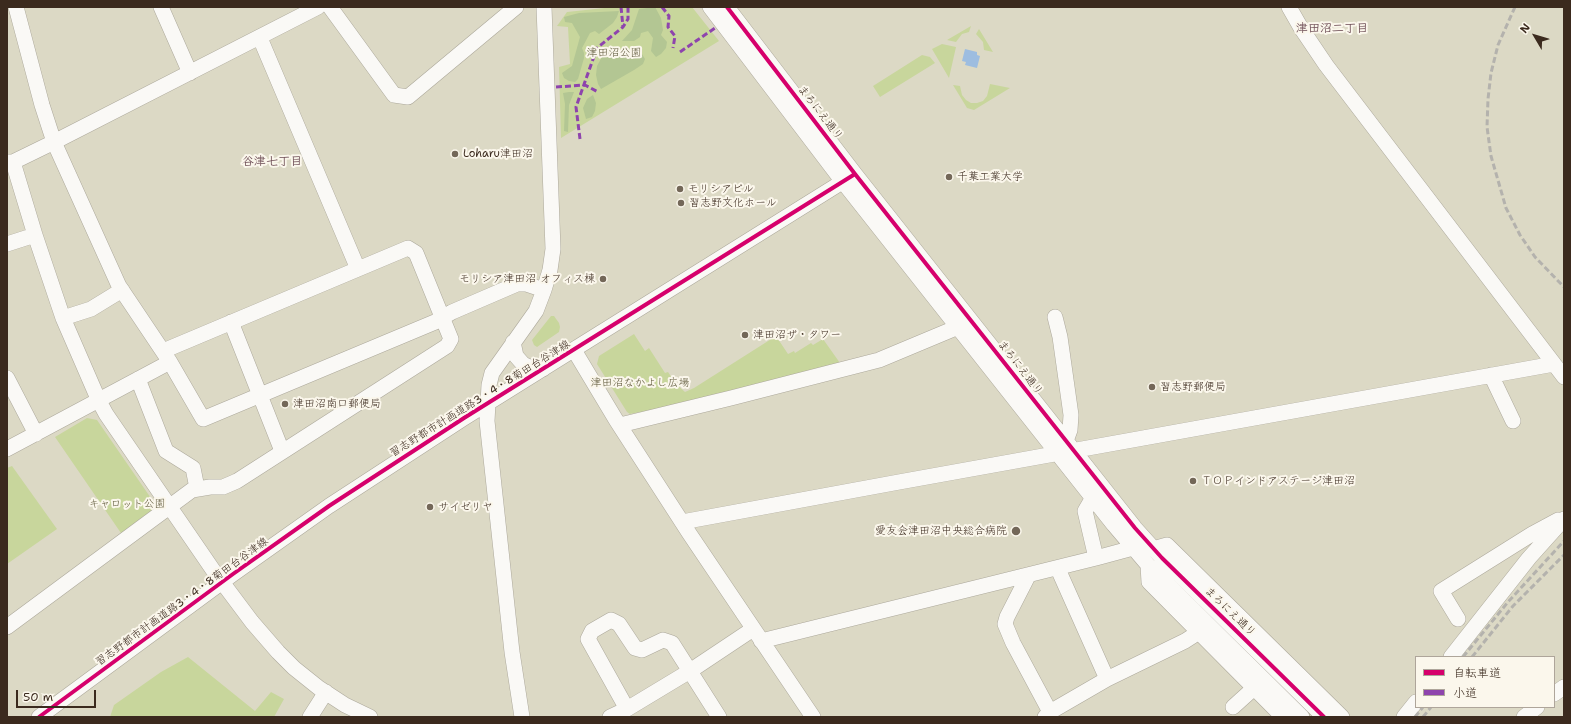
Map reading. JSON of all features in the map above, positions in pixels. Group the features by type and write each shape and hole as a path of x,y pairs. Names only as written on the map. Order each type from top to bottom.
{"street":[{"path":"16,7 42,105 54,142 122,290 166,356 203,419 428,325 452,312 517,284 526,284 544,290"},
{"path":"162,7 190,73"},
{"path":"370,717 345,705 326,692 294,668 278,652 252,622 222,582 106,414 63,318 10,162 54,142 319,7 394,95 408,97 516,7"},
{"path":"522,717 512,652 487,421 489,385 492,373 536,311 550,270 553,249 544,7"},
{"name":"まろにえ通り","path":"710,7 739,45 849,178 971,318 1066,448 1092,499 1133,548 1155,561 1324,717"},
{"name":"まろにえ通り","path":"727,7 958,328 1115,504 1155,561 1302,717"},
{"path":"1289,7 1326,65 1561,373"},
{"path":"260,38 358,269"},
{"name":"習志野都市計画道路3・4・8菊田台谷津線","path":"39,717 222,582 329,506 488,403 849,178"},
{"path":"7,244 35,235"},
{"path":"7,449 138,379 166,356 231,322 408,248 416,253 451,339 447,346 237,481 222,487 197,488 186,494 7,627"},
{"path":"63,318 91,309 122,290"},
{"path":"1055,317 1060,337 1071,415 1070,430 1066,448"},
{"path":"231,322 282,451"},
{"path":"620,425 879,360 958,328"},
{"path":"513,342 516,356 523,364 532,368 543,369"},
{"path":"574,350 682,522 813,717"},
{"path":"682,522 1066,448 1491,375 1561,373"},
{"path":"1491,375 1513,421"},
{"path":"7,378 36,434"},
{"path":"138,379 166,451 193,468 197,488"},
{"path":"1092,499 1085,511 1096,558"},
{"path":"1458,619 1441,591 1532,534 1564,518"},
{"path":"1452,656 1529,558 1564,518"},
{"path":"1283,717 1149,582 1155,561 1167,544 1342,717"},
{"path":"610,717 627,709 690,671 757,635 1028,576 1133,548"},
{"path":"1058,569 1107,679"},
{"path":"1028,576 1007,617 1005,624 1048,714 1107,679 1185,641 1199,632"},
{"path":"627,709 588,639 592,631 611,620 619,624 635,648 642,650 663,640 672,643 719,717"},
{"path":"1555,693 1564,687"},
{"path":"1233,707 1254,688"},
{"path":"310,717 326,692"},
{"path":"1404,717 1415,703"},
{"path":"1524,717 1536,708"}],"green space":[{"name":"津田沼公園","path":"614,7 692,7 719,41 561,138 559,67 570,64 568,27 557,26 567,12"},
{"path":"655,7 661,18 663,30 661,35 667,42 666,48 656,57 651,51 653,38 648,31 641,33 640,37 634,41 622,41 632,30 639,9"},
{"path":"619,11 613,23 599,34 595,31 590,33 582,48 584,58 578,79 575,82 564,78 562,73 572,66 580,37 572,23 565,22 564,17 579,13"},
{"path":"971,26 969,32 962,34 956,42 947,40"},
{"path":"979,29 993,52 984,50 983,42 976,34"},
{"path":"942,44 956,47 949,78 932,49"},
{"path":"611,47 614,51 642,54 645,59 643,64 601,89 596,75 597,66 604,53"},
{"path":"922,55 930,57 935,63 880,97 873,86"},
{"path":"990,84 1010,88 974,110 967,108 953,85 960,86 962,95 966,100 971,103 977,103 983,101 987,96"},
{"path":"574,92 569,105 568,132 564,131 565,104 563,93"},
{"path":"593,95 596,103 595,111 592,117 586,119 583,108 587,99"},
{"path":"551,316 554,316 559,323 559,332 537,347 534,345 532,340"},
{"name":"津田沼なかよし広場","path":"634,334 645,351 649,348 665,373 668,372 676,384 685,392 694,388 776,336 788,354 794,351 795,353 811,343 813,345 823,339 840,363 641,413 630,414 627,412 597,364 599,356"},
{"name":"キャロット公園","path":"87,418 97,420 155,504 152,515 123,536 55,437"},
{"path":"12,466 57,529 7,564 7,468"},
{"path":"188,657 255,711 271,692 284,699 274,717 110,717 114,705 161,672"}],"water":[{"path":"965,49 977,52 977,55 980,56 977,68 965,65 966,62 962,61"}],"railway":[{"path":"1515,7 1498,45 1491,73 1487,127 1491,156 1506,208 1520,235 1535,257 1564,287"},
{"path":"1464,656 1508,602 1564,541"},
{"path":"1473,656 1513,606 1564,555"},
{"path":"1415,717 1422,708"},
{"path":"1423,717 1430,708"}],"marked path":[{"path":"621,7 623,27"},
{"path":"580,139 576,107 597,48 623,27 628,19 628,7"},
{"path":"662,7 669,16 668,27 675,36 673,48"},
{"path":"680,52 715,28"},
{"path":"556,87 585,85 598,92"}],"cycle path":[{"path":"727,7 855,174 1135,528 1162,558 1324,717"},
{"path":"39,717 233,574 329,506 464,418 855,174"}],"place":[{"name":"Loharu津田沼","path":"455,154"},
{"name":"千葉工業大学","path":"949,177"},
{"name":"モリシアビル","path":"680,189"},
{"name":"習志野文化ホール","path":"681,203"},
{"name":"モリシア津田沼 オフィス棟","path":"603,279"},
{"name":"津田沼ザ・タワー","path":"745,335"},
{"name":"習志野郵便局","path":"1152,387"},
{"name":"津田沼南口郵便局","path":"285,404"},
{"name":"ＴＯＰインドアステージ津田沼","path":"1193,481"},
{"name":"サイゼリヤ","path":"430,507"},
{"name":"愛友会津田沼中央総合病院","path":"1016,531"}],"district":[{"name":"津田沼二丁目","path":"1332,29"},
{"name":"谷津七丁目","path":"272,162"}]}
